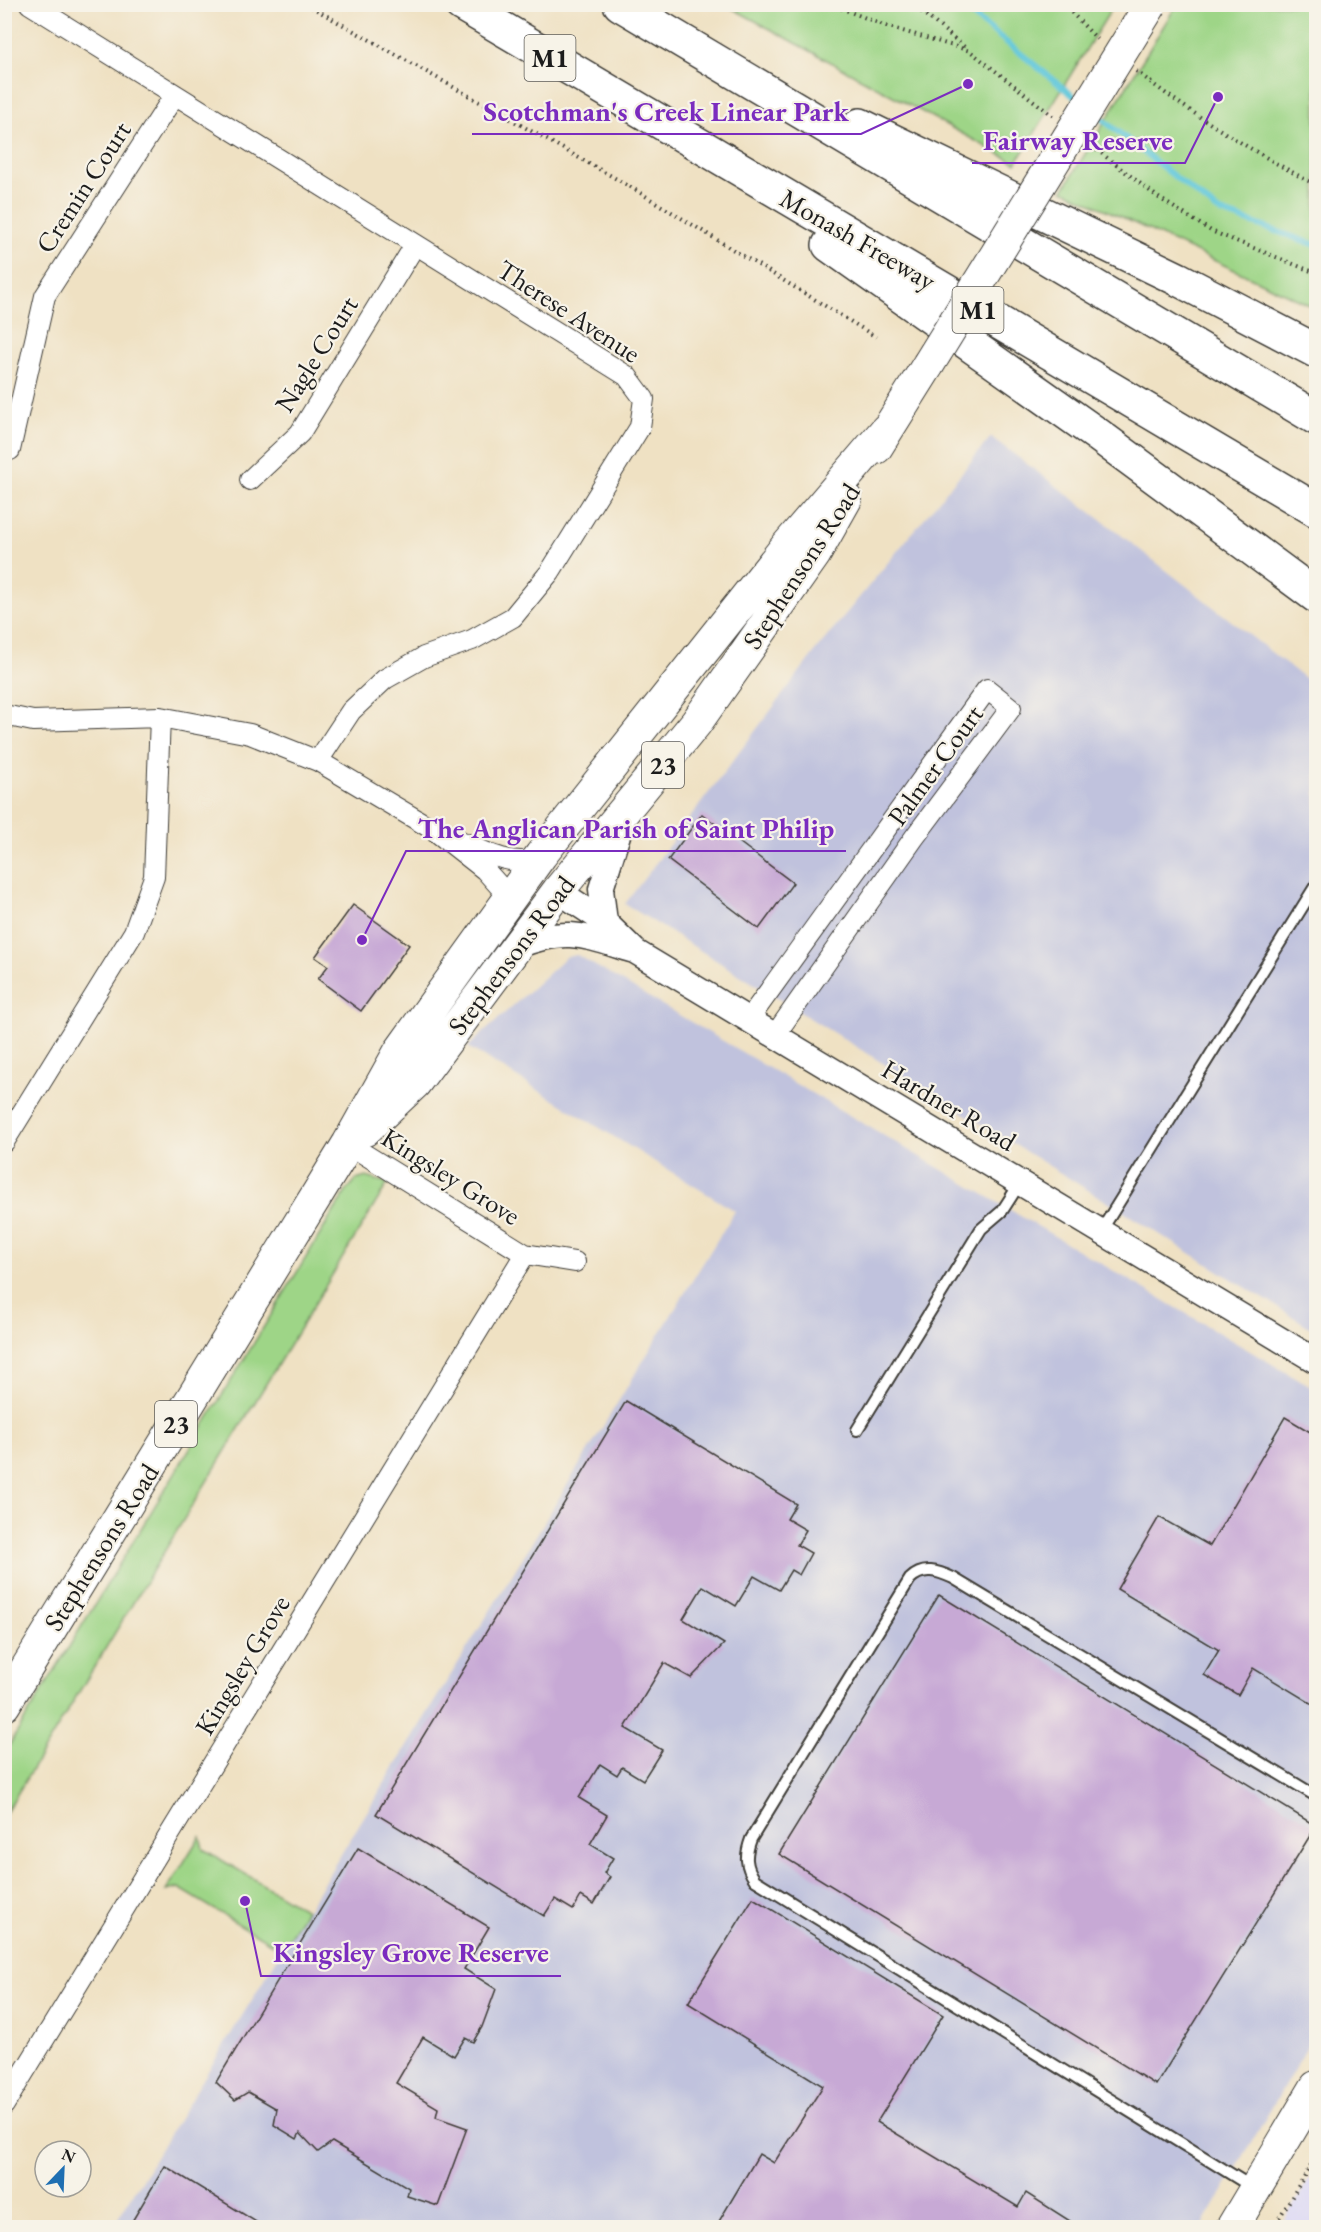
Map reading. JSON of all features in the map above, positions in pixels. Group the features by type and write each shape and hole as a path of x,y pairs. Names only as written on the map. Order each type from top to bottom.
{"highway":[{"name":"Monash Freeway","path":"461,4 1317,510"},
{"path":"620,4 1317,418"},
{"path":"656,26 1178,279 1317,351"},
{"path":"639,111 1098,435 1317,596"}],"main road":[{"name":"Stephensons Road","path":"348,1144 415,1083 558,891 696,723 815,554 886,430 1151,4"},
{"name":"Stephensons Road","path":"4,1705 348,1144 400,1051 542,855 786,547 886,430"},
{"path":"510,898 558,891"},
{"path":"1232,2228 1317,2087"}],"street":[{"name":"Therese Avenue","path":"30,4 174,96 627,376 644,399 640,427 550,572 513,617 472,640 424,657 385,679 351,711 318,761"},
{"name":"Cremin Court","path":"10,450 45,296 174,96"},
{"name":"Nagle Court","path":"250,480 300,433 415,245"},
{"name":"Palmer Court","path":"749,1019 890,819 987,689 1011,708 775,1035"},
{"path":"4,715 33,721 160,717 250,734 318,761 434,830 485,870 510,898"},
{"path":"8,1130 134,932 154,877 160,717"},
{"path":"605,922 601,906 601,889 626,811"},
{"path":"890,819 915,838"},
{"path":"434,830 512,860 529,860 542,855"},
{"name":"Hardner Road","path":"558,891 605,922 636,952 1317,1361"},
{"path":"517,946 562,933 580,935 636,952"},
{"name":"Kingsley Grove","path":"348,1144 525,1254 575,1262"},
{"name":"Kingsley Grove","path":"4,2105 525,1254"}],"lane":[{"path":"1101,1231 1317,885"},
{"path":"857,1430 981,1229 1002,1212 1020,1182"},
{"path":"1255,2189 755,1880 746,1861 747,1850 751,1839 910,1579 923,1571 933,1571 953,1578 1317,1796"}],"path":[{"path":"306,4 628,186 876,337"},
{"path":"912,4 970,51"},
{"path":"1063,4 1090,35 1108,49"},
{"path":"1127,64 1163,93 1253,150 1317,185"},
{"path":"1273,2228 1317,2157"}],"shaded area":[{"path":"991,437 1316,687 1316,1331 625,904 817,649"},
{"path":"577,955 1316,1390 1316,2032 1202,2227 112,2228 735,1211 468,1047 566,957"},
{"path":"1316,2168 1316,2227 1280,2227"}],"green space":[{"path":"1177,4 1316,5 1316,308 1063,190"},
{"path":"726,5 1114,5 1016,163"},
{"path":"366,1177 388,1183 5,1814 5,1752 347,1190 356,1180"},
{"path":"200,1836 203,1849 306,1910 282,1950 179,1888 166,1891"}],"building":[{"path":"702,814 793,883 759,929 668,860"},
{"path":"353,905 409,945 361,1011 318,979 328,966 315,957"},
{"path":"626,1401 796,1504 787,1519 806,1530 797,1545 811,1553 799,1575 791,1570 779,1590 754,1576 736,1606 703,1586 683,1619 724,1644 691,1678 664,1663 625,1728 662,1750 643,1780 622,1767 617,1775 600,1764 579,1798 607,1815 590,1844 613,1858 604,1873 610,1877 594,1904 581,1896 573,1910 555,1899 544,1916 376,1814"},
{"path":"1285,1417 1317,1436 1317,1707 1253,1668 1238,1695 1204,1675 1219,1650 1117,1589 1159,1517 1210,1546"},
{"path":"939,1595 1316,1826 1156,2085 779,1854"},
{"path":"358,1848 489,1927 464,1969 496,1989 482,2027 473,2042 465,2038 454,2056 423,2037 396,2083 438,2108 436,2117 467,2128 438,2206 407,2196 409,2188 332,2142 318,2152 300,2133 297,2139 274,2125 277,2109 248,2092 235,2100 216,2082"},
{"path":"753,1898 943,2015 877,2122 1018,2207 1026,2193 1081,2228 715,2228 759,2154 774,2163 823,2086 688,2003"},
{"path":"165,2166 266,2228 128,2228"}],"waterway":[{"path":"959,4 1081,102"},
{"path":"1093,112 1218,211 1316,245"}],"place":[{"name":"Scotchman's Creek Linear Park","path":"968,84"},
{"name":"Fairway Reserve","path":"1218,97"},
{"name":"The Anglican Parish of Saint Philip","path":"362,940"},
{"name":"Kingsley Grove Reserve","path":"245,1901"}]}
